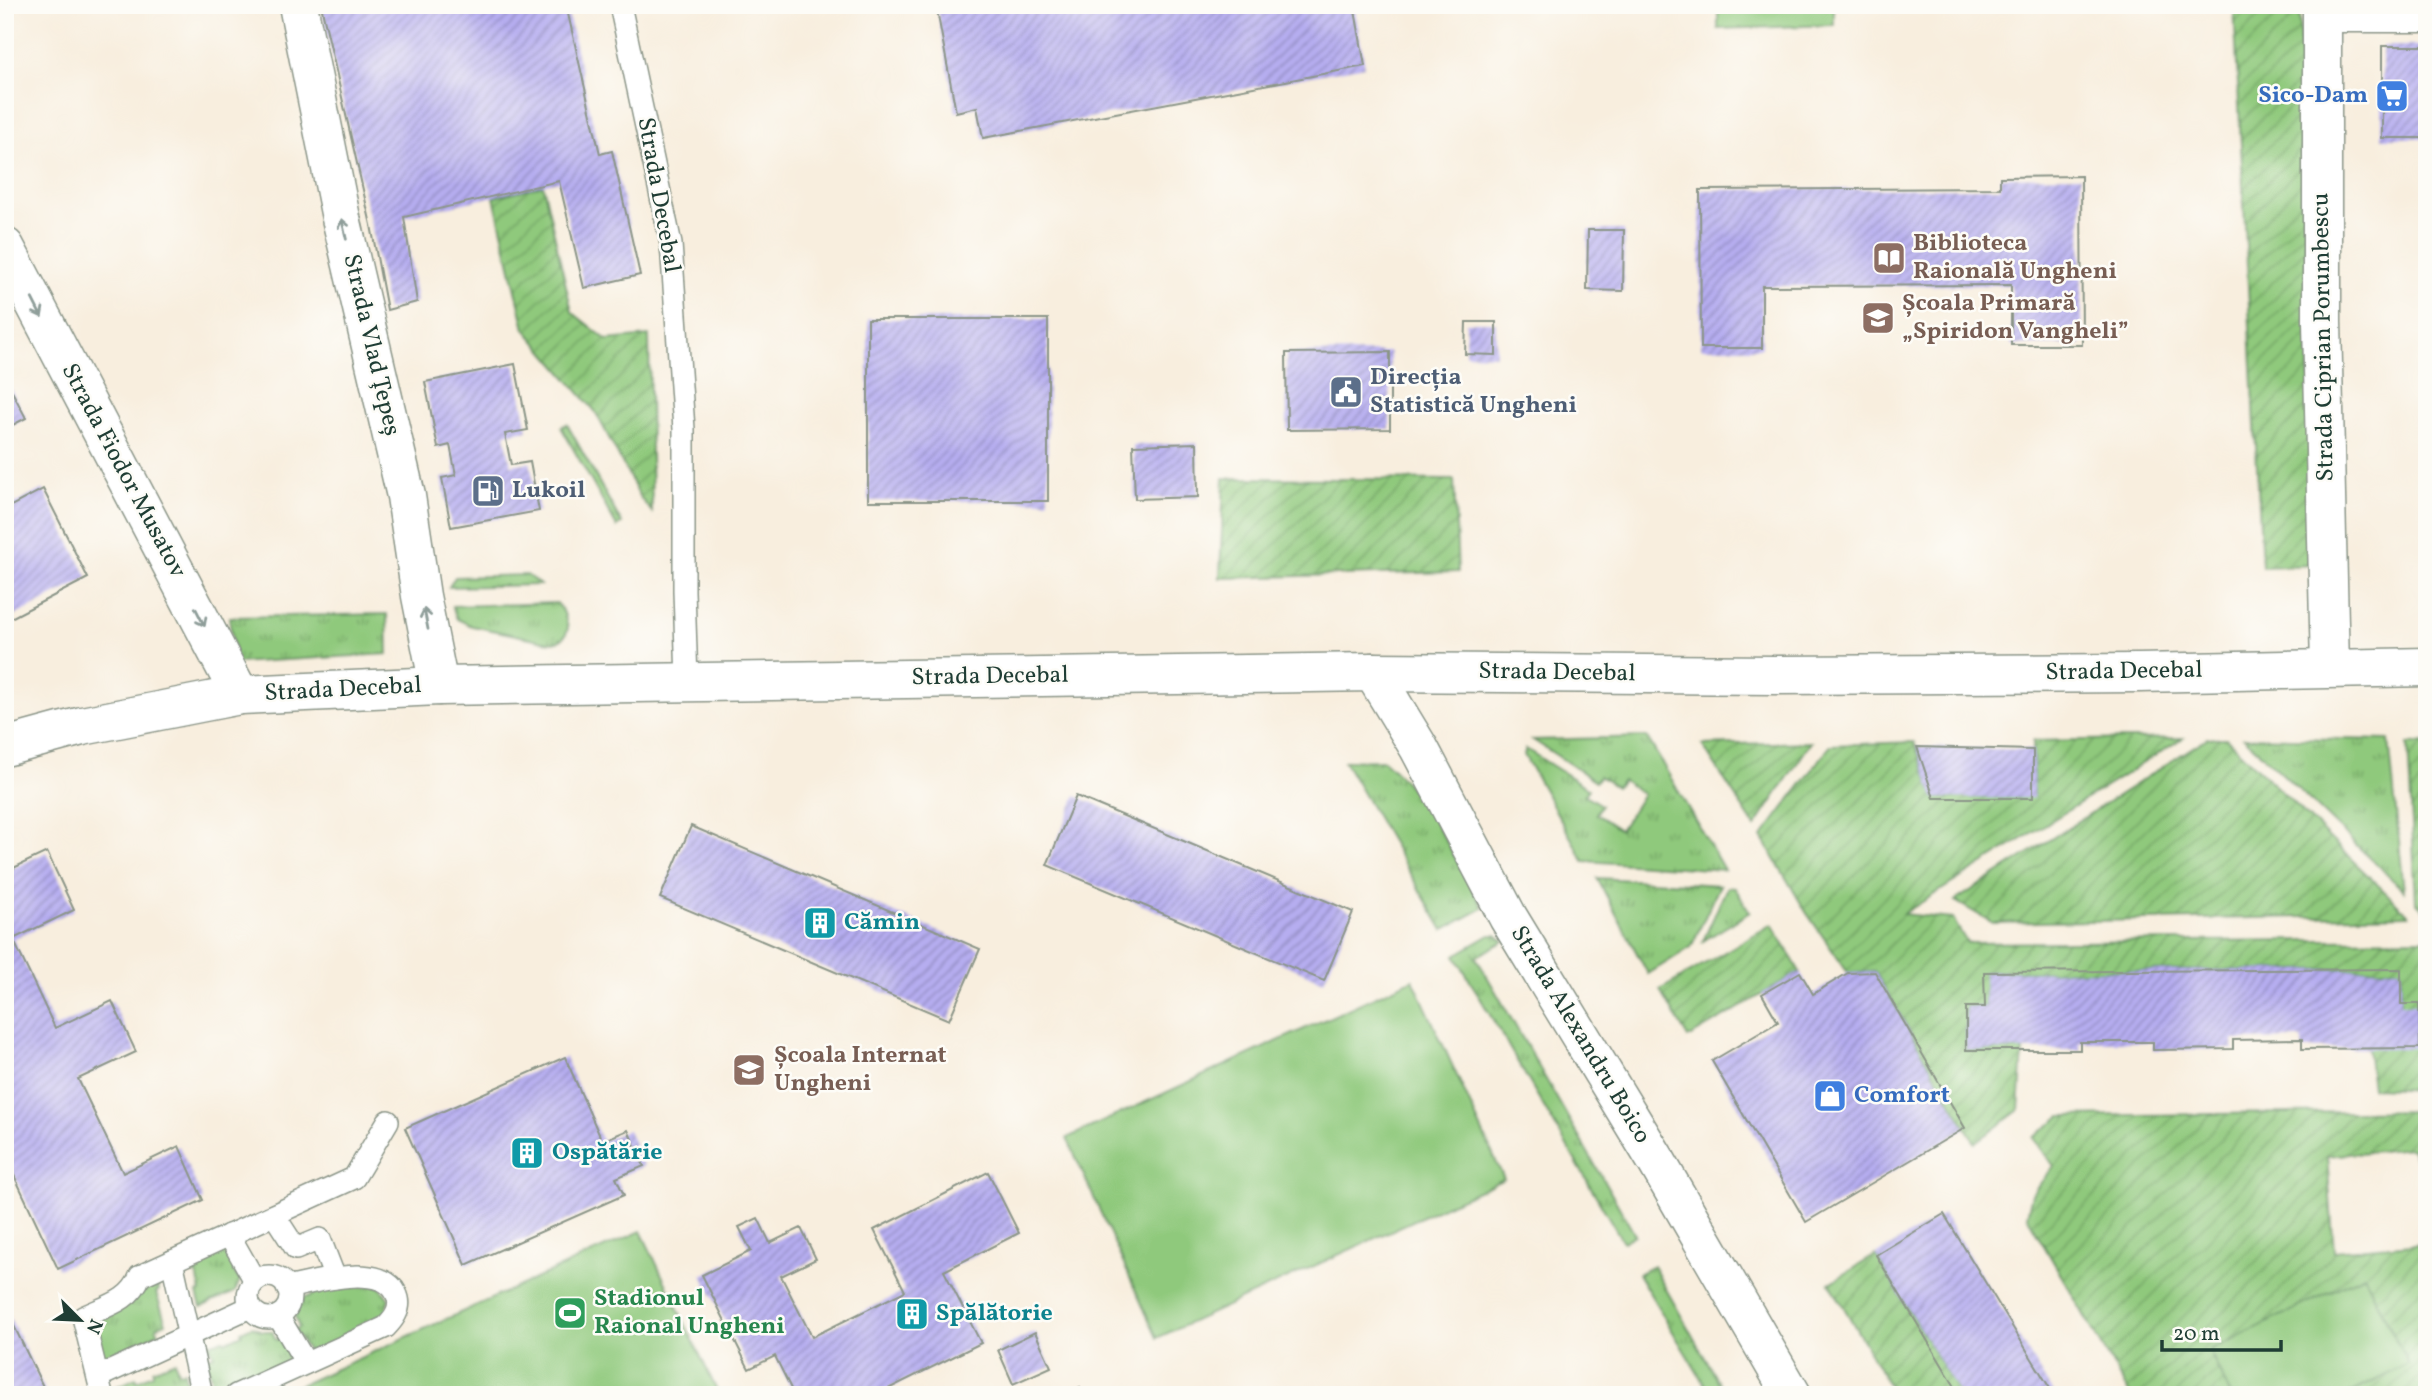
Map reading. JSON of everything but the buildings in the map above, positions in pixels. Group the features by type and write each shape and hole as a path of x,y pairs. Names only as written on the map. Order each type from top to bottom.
{"street":[{"name":"Strada Vlad Ţepeș","path":"298,5 341,218 406,496 421,596 439,686"},
{"path":"2323,9 2427,13"},
{"name":"Strada Ciprian Porumbescu","path":"2323,9 2322,321 2330,668"},
{"name":"Strada Fiodor Musatov","path":"5,247 240,695"},
{"name":"Strada Decebal","path":"5,747 82,726 240,695 439,686 1373,672 1776,675 2139,673 2427,667"},
{"name":"Strada Alexandru Boico","path":"1373,672 1419,748 1508,917 1657,1162 1792,1395"}],"lane":[{"name":"Strada Decebal","path":"620,5 671,244 684,429 687,681"},
{"path":"250,1307 188,1335 99,1386 83,1317 128,1296 135,1289 140,1276 354,1178 388,1121"},
{"path":"274,1215 296,1249 320,1239 335,1278"},
{"path":"229,1236 255,1281"},
{"path":"172,1261 202,1395"},
{"path":"236,1395 386,1327 395,1318 399,1304 390,1284 363,1276 335,1278 287,1288"},
{"path":"273,1277 281,1280 287,1288 289,1304 278,1316 262,1317 250,1307 250,1288 255,1281 273,1277"},
{"path":"278,1316 306,1363"}],"green space":[{"path":"1718,5 1834,5 1834,25 1718,29"},
{"path":"2234,5 2299,5 2315,565 2262,567"},
{"path":"543,185 572,312 607,340 649,336 652,512 641,499 595,411 525,329 494,197"},
{"path":"567,424 622,524 617,527 561,427"},
{"path":"1224,478 1454,480 1458,572 1220,578"},
{"path":"527,575 540,585 449,587 455,577"},
{"path":"557,603 564,613 568,628 562,639 549,642 472,626 457,619 452,606"},
{"path":"387,614 388,654 236,663 229,617"},
{"path":"1647,737 1724,870 1584,861 1524,755 1526,749 1589,789 1585,795 1601,805 1596,814 1620,830 1643,794 1622,780 1616,787 1599,776 1596,781 1533,740"},
{"path":"2244,737 2389,740 2404,891"},
{"path":"2183,738 1903,914 1953,919 1967,943 2427,939 2427,1090 2372,1088 2367,1048 2401,1004 2401,969 1985,972 1985,1007 1966,1007 1966,1050 2023,1050 2019,1110 1975,1143 1875,972 1848,973 1806,912 1762,837 1831,745 1914,742 1935,798 2033,797 2033,741"},
{"path":"2207,738 2226,738 2409,915 1993,923 1955,901"},
{"path":"1811,742 1755,827 1702,745"},
{"path":"2427,743 2427,912 2416,902 2408,744"},
{"path":"1383,760 1414,792 1427,810 1483,908 1443,930 1344,761"},
{"path":"1597,878 1720,885 1691,947 1648,974"},
{"path":"1727,887 1735,888 1750,912 1703,941"},
{"path":"1772,924 1800,972 1688,1038 1660,990"},
{"path":"1490,935 1497,935 1504,941 1476,957 1635,1235 1623,1242 1455,955"},
{"path":"1413,979 1504,1179 1157,1338 1067,1138"},
{"path":"2427,1111 2427,1180 2411,1148 2327,1156 2334,1251 2424,1243 2427,1218 2427,1395 2130,1395 2027,1216 2032,1194 2054,1166 2033,1138 2061,1116"},
{"name":"Stadionul Raional Ungheni","path":"641,1231 719,1395 278,1395"},
{"path":"224,1248 238,1267 233,1271 240,1280 235,1292 201,1307 197,1293 201,1292 197,1274 193,1274 191,1267 200,1263 198,1256"},
{"path":"1876,1255 1960,1395 1894,1395 1830,1283"},
{"path":"1653,1266 1726,1395 1711,1395 1638,1274"},
{"path":"2364,1275 2408,1364 2347,1395 2231,1395 2209,1351"},
{"path":"354,1282 379,1286 389,1299 386,1316 311,1355 294,1330 299,1327 295,1317 302,1298 312,1296 312,1290"},
{"path":"157,1283 159,1290 156,1293 166,1323 156,1327 159,1333 102,1360 93,1319"},
{"path":"252,1326 262,1331 272,1331 276,1340 283,1337 293,1362 221,1395 215,1394 206,1358 214,1355 209,1344 223,1339 225,1342"},
{"path":"175,1361 178,1372 184,1371 190,1395 114,1395 114,1388 153,1374 153,1370"}],"place":[{"name":"Sico-Dam","path":"2392,96"},
{"name":"Biblioteca Raională Ungheni","path":"1889,258"},
{"name":"Școala Primară „Spiridon Vangheli”","path":"1878,318"},
{"name":"Direcția Statistică Ungheni","path":"1346,392"},
{"name":"Lukoil","path":"488,491"},
{"name":"Cămin","path":"820,923"},
{"name":"Școala Internat Ungheni","path":"749,1070"},
{"name":"Comfort","path":"1830,1096"},
{"name":"Ospătărie","path":"527,1153"},
{"name":"Stadionul Raional Ungheni","path":"570,1313"},
{"name":"Spălătorie","path":"912,1314"}]}
